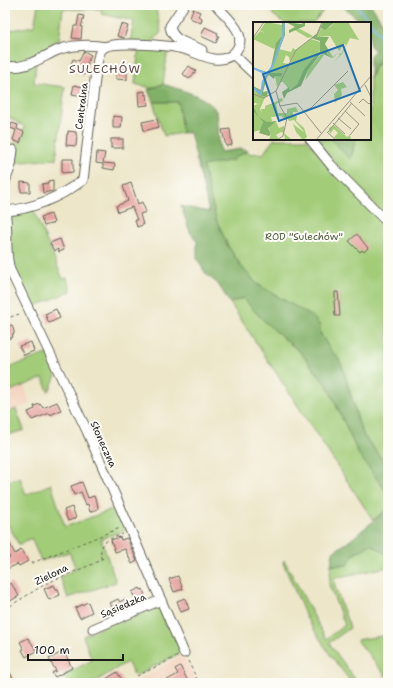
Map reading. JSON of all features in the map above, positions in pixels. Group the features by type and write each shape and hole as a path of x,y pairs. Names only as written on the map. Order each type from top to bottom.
{"main road":[{"path":"5,677 8,683"}],"street":[{"path":"184,5 170,26 170,32 175,38 204,51 207,53 208,57"},
{"path":"5,66 27,65 59,50 67,48 87,46 105,47 110,45 143,45 180,48 214,59 224,59 233,54 239,45 240,38 236,27 216,5"},
{"name":"Centralna","path":"5,211 36,205 74,187 84,180 96,71 99,54 105,47"},
{"path":"233,54 253,73"},
{"path":"311,140 331,165 388,223"},
{"path":"5,182 11,165 13,150"},
{"name":"Słoneczna","path":"5,211 8,230 6,247 7,260 10,270 87,431 116,501 130,528 184,653"},
{"name":"Sąsiedzka","path":"93,629 161,600"}],"path":[{"path":"5,319 29,310"},
{"path":"101,559 101,549 106,541 130,528"},
{"path":"32,563 130,528"},
{"name":"Zielona","path":"5,609 47,583 105,557"},
{"path":"137,676 184,653 199,683"}],"shaded area":[{"path":"24,386 30,404 5,414 5,393"},
{"path":"183,655 198,683 132,683"}],"green space":[{"path":"38,5 155,5 161,32 151,44 130,43 134,21 101,14 102,9 63,9 58,48 17,65 5,64 5,31 34,26"},
{"path":"279,5 328,5 314,22 283,22 272,14"},
{"path":"341,5 371,5 384,25 388,24 388,64 375,65 371,76 371,54 375,50 371,47 371,22 362,22"},
{"path":"139,46 168,48 163,84 149,89 148,87 135,84"},
{"path":"36,63 34,83 65,87 56,159 10,163 11,149 25,127 7,116 5,117 5,67"},
{"path":"388,64 388,219 314,140 333,140 351,160 355,140 371,140 371,76 375,65"},
{"path":"163,84 194,94 202,98 214,108 218,119 220,152 242,149 248,151 237,156 233,160 203,166 216,219 228,246 241,266 257,284 313,317 319,324 321,335 338,358 343,368 359,424 364,436 388,467 388,494 358,453 328,387 301,353 264,321 243,298 230,303 218,284 206,274 197,259 197,241 190,232 181,206 209,212 190,132 182,133 178,102 153,102 148,90"},
{"path":"153,102 178,102 182,133 164,136"},
{"name":"ROD \"Sulechów\"","path":"273,140 307,140 388,225 388,467 364,436 359,424 343,368 338,358 321,335 319,324 257,284 241,266 228,246 216,219 202,166 233,160 237,156 248,151 250,154 263,154"},
{"path":"332,140 355,140 351,160"},
{"path":"32,207 63,279 67,278 71,291 29,309 11,270 6,212"},
{"path":"243,298 264,321 301,353 328,387 358,453 388,494 388,509 373,520 230,303"},
{"path":"49,353 57,372 50,390 48,391 43,378 5,393 5,369"},
{"path":"16,409 24,430 5,436 5,414"},
{"path":"20,477 26,495 51,484 65,527 118,507 128,529 101,539 116,582 68,598 60,577 76,569 69,552 41,561 31,538 19,545 5,518 5,483"},
{"path":"388,509 388,555 371,544 354,554 347,565 331,565 333,552 348,542"},
{"path":"371,544 388,555 388,567 334,578 335,587 350,628 329,643 358,683 352,683 331,656 307,619 283,563 284,560 326,639 345,625 329,585 331,565 347,565 354,554"},
{"path":"159,600 182,652 135,676 127,662 93,683 68,683 64,675 92,660 83,636"},
{"path":"388,635 388,679 357,640"}],"building":[{"path":"193,9 200,12 198,16 202,18 201,23 190,18"},
{"path":"79,15 84,16 81,27 81,39 72,38 74,26 77,26"},
{"path":"121,24 128,26 124,38 117,36"},
{"path":"205,27 218,33 217,36 219,36 216,43 201,36"},
{"path":"84,51 91,55 84,75 69,69 73,59 79,61"},
{"path":"189,66 196,71 189,79 183,74"},
{"path":"116,67 124,67 124,69 127,69 127,80 116,79"},
{"path":"74,85 84,87 82,96 72,94"},
{"path":"145,91 148,105 139,106 138,92"},
{"path":"113,116 122,117 121,128 113,128"},
{"path":"157,119 159,127 144,131 142,122"},
{"path":"12,123 18,125 17,129 24,132 20,143 13,140 16,130 10,128"},
{"path":"230,129 232,145 226,146 222,130"},
{"path":"68,131 76,132 76,146 66,145"},
{"path":"111,139 123,139 123,148 111,148"},
{"path":"97,152 105,153 103,163 115,164 114,170 103,168 103,164 96,163"},
{"path":"62,159 73,159 73,172 62,173"},
{"path":"53,180 53,191 43,193 42,184"},
{"path":"21,182 30,183 30,192 21,192"},
{"path":"131,183 138,204 142,202 146,212 140,214 143,225 137,227 135,220 137,220 132,207 118,212 116,206 128,201 123,186"},
{"path":"51,214 54,223 44,226 41,217"},
{"path":"357,234 368,248 364,252 362,250 360,252 349,241"},
{"path":"60,239 64,250 59,252 58,249 54,251 50,243"},
{"path":"335,292 338,292 340,316 335,316"},
{"path":"56,309 60,318 49,323 45,314"},
{"path":"12,325 14,331 14,334 12,334 13,337 5,340 5,331 7,330 5,327"},
{"path":"31,342 34,351 24,355 19,346"},
{"path":"57,402 61,410 32,420 28,412 35,409 34,406 40,404 43,408"},
{"path":"82,482 88,498 94,496 98,509 90,512 88,504 86,505 81,492 74,495 71,486"},
{"path":"72,507 76,518 68,521 64,510"},
{"path":"5,534 15,554 21,550 28,561 19,566 18,564 7,569 5,560 10,558 5,549"},
{"path":"120,537 121,540 127,538 137,561 132,564 125,549 115,552 111,540"},
{"path":"178,576 183,589 174,592 169,579"},
{"path":"11,583 19,596 5,604 5,587"},
{"path":"54,585 56,589 58,589 60,595 49,600 44,589"},
{"path":"140,588 141,590 143,589 146,600 137,603 132,592"},
{"path":"185,598 189,609 181,612 177,601"},
{"path":"118,599 120,602 125,599 128,604 113,609 110,603"},
{"path":"88,602 92,612 80,618 75,608"},
{"path":"28,638 37,651 26,657 20,642"},
{"path":"64,651 72,668 55,677 52,673 56,671 49,659"},
{"path":"180,666 189,683 162,683 178,674 175,669"},
{"path":"117,672 124,683 100,683"}],"waterway":[{"path":"356,5 370,22"},
{"path":"371,24 388,45"},
{"path":"383,40 388,35"}],"district":[{"name":"SULECHÓW","path":"105,69"}]}
